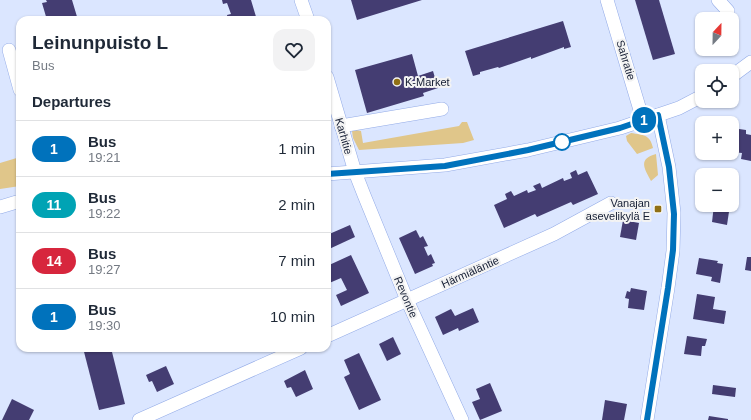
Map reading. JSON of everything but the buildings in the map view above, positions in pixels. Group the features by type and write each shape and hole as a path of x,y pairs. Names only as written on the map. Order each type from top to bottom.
{"street":[{"path":"301,0 307,16"},
{"name":"Sahratie","path":"607,0 643,120"},
{"path":"718,0 728,11"},
{"path":"9,50 16,75"},
{"path":"739,71 751,62"},
{"name":"Karhitie","path":"331,90 355,172"},
{"path":"331,174 445,166 528,150 620,128 679,108 695,100"},
{"path":"342,126 442,109"},
{"path":"647,420 668,288 674,228 669,167 658,115"},
{"name":"Revontie","path":"355,172 407,300 462,420"},
{"path":"0,207 16,202"},
{"name":"Härmiäläntie","path":"331,334 554,234 611,203"},
{"path":"139,420 292,352"}],"shaded area":[{"path":"462,122 467,122 474,140 463,143 359,150 353,138 352,131 361,131 363,143 459,126"},
{"path":"631,133 648,138 652,143 653,148 637,154 627,141 626,136"},
{"path":"656,154 658,175 651,181 644,164 647,158"},
{"path":"16,158 16,187 0,189 0,163"}],"bus line":[{"name":"1","path":"331,174 445,166 528,150 620,128 658,115 669,167 674,214 673,250 647,420"}],"place":[{"name":"K-Market","path":"397,82"},
{"name":"Vanajan asevelikylä E","path":"658,209"}]}
